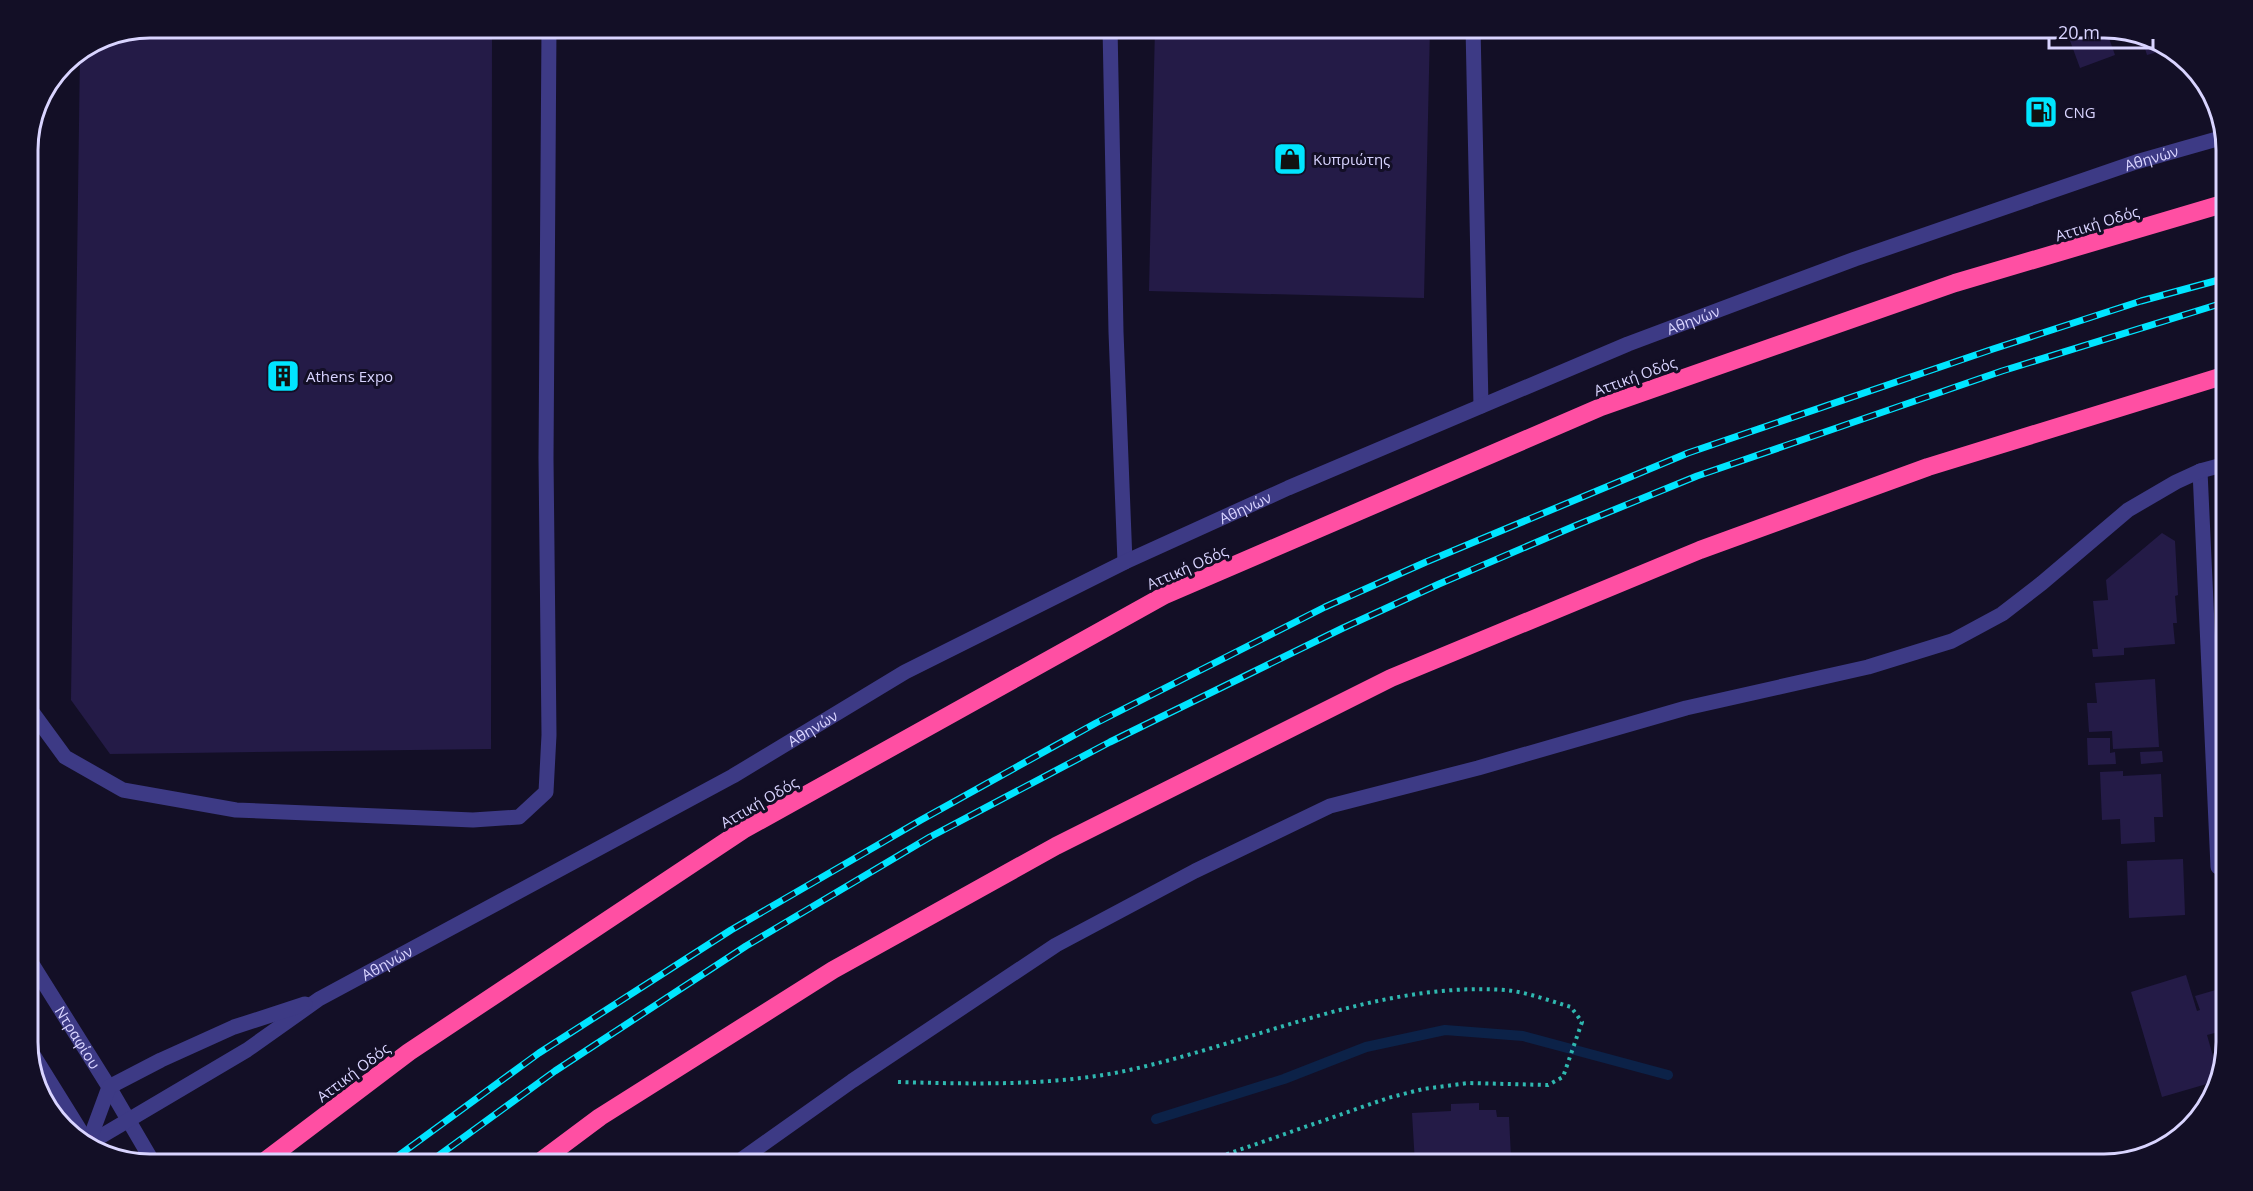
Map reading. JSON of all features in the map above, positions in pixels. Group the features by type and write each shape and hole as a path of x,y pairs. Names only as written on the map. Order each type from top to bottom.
{"highway":[{"name":"Αττική Οδός","path":"274,1154 409,1052 743,830 1165,595 1601,406 1955,284 2215,206"},
{"path":"550,1154 600,1117 833,970 1056,846 1391,678 1689,554 1776,522 1928,467 2215,378"}],"street":[{"path":"38,720 65,757 123,790 236,810 472,820 519,817 546,792 549,735 546,458 549,38"},
{"path":"1110,38 1117,344 1125,562"},
{"path":"1473,38 1481,406"},
{"name":"Αθηνών","path":"96,1140 128,1119 247,1050 320,999 733,776 905,672 1125,562 1288,488 1628,344 1855,259 2136,162 2215,140"},
{"path":"749,1154 852,1081 1056,945 1195,871 1330,806 1478,768 1686,708 1868,667 1952,641 2010,608 2042,584 2128,510 2176,482 2215,467"},
{"path":"2200,471 2216,818"},
{"name":"Ντραφίου","path":"38,974 148,1154"},
{"name":"Αθηνών","path":"109,1087 160,1060 234,1027 320,999"},
{"path":"41,1067 78,1128"},
{"path":"92,1137 109,1087"}],"path":[{"path":"852,1081 1026,1084 1120,1072 1371,1003 1430,991 1507,990 1571,1006 1582,1022 1563,1077 1548,1085 1468,1083 1423,1089 1388,1098 1227,1154"}],"building":[{"name":"Athens Expo","path":"135,38 492,38 491,749 110,754 71,700 80,62 93,52 113,43"},
{"name":"Κυπριώτης","path":"1155,38 1430,38 1424,298 1149,291"},
{"path":"2069,38 2109,38 2115,55 2080,68"},
{"path":"2144,45 2158,52 2147,55"},
{"path":"2162,533 2175,541 2178,595 2175,596 2177,623 2173,623 2175,644 2124,648 2124,655 2093,657 2092,649 2098,649 2093,601 2108,600 2106,580"},
{"path":"2155,679 2159,747 2113,749 2112,731 2089,732 2087,703 2097,703 2095,683"},
{"path":"2087,738 2110,738 2110,753 2115,752 2116,764 2088,765"},
{"path":"2162,751 2163,762 2141,764 2140,752"},
{"path":"2123,771 2123,776 2161,774 2163,817 2154,817 2155,842 2121,844 2120,819 2102,820 2100,772"},
{"path":"2183,859 2185,915 2129,918 2127,861"},
{"path":"2186,975 2197,1011 2200,1010 2195,996 2216,990 2216,1033 2207,1035 2214,1060 2207,1084 2162,1097 2131,992"},
{"path":"1479,1103 1479,1110 1496,1110 1497,1117 1509,1117 1511,1154 1414,1154 1412,1113 1451,1111 1451,1104"}],"waterway":[{"path":"1156,1119 1284,1079 1366,1047 1445,1030 1523,1036 1668,1075"}],"railway":[{"path":"401,1154 539,1053 731,930 921,820 1096,723 1325,607 1426,562 1688,453 1993,349 2141,301 2215,281"},
{"path":"441,1154 555,1071 746,946 930,837 1110,742 1343,628 1439,584 1697,476 2002,371 2215,305"}],"place":[{"name":"CNG","path":"2041,112"},
{"name":"Κυπριώτης","path":"1290,159"},
{"name":"Athens Expo","path":"283,376"}]}
